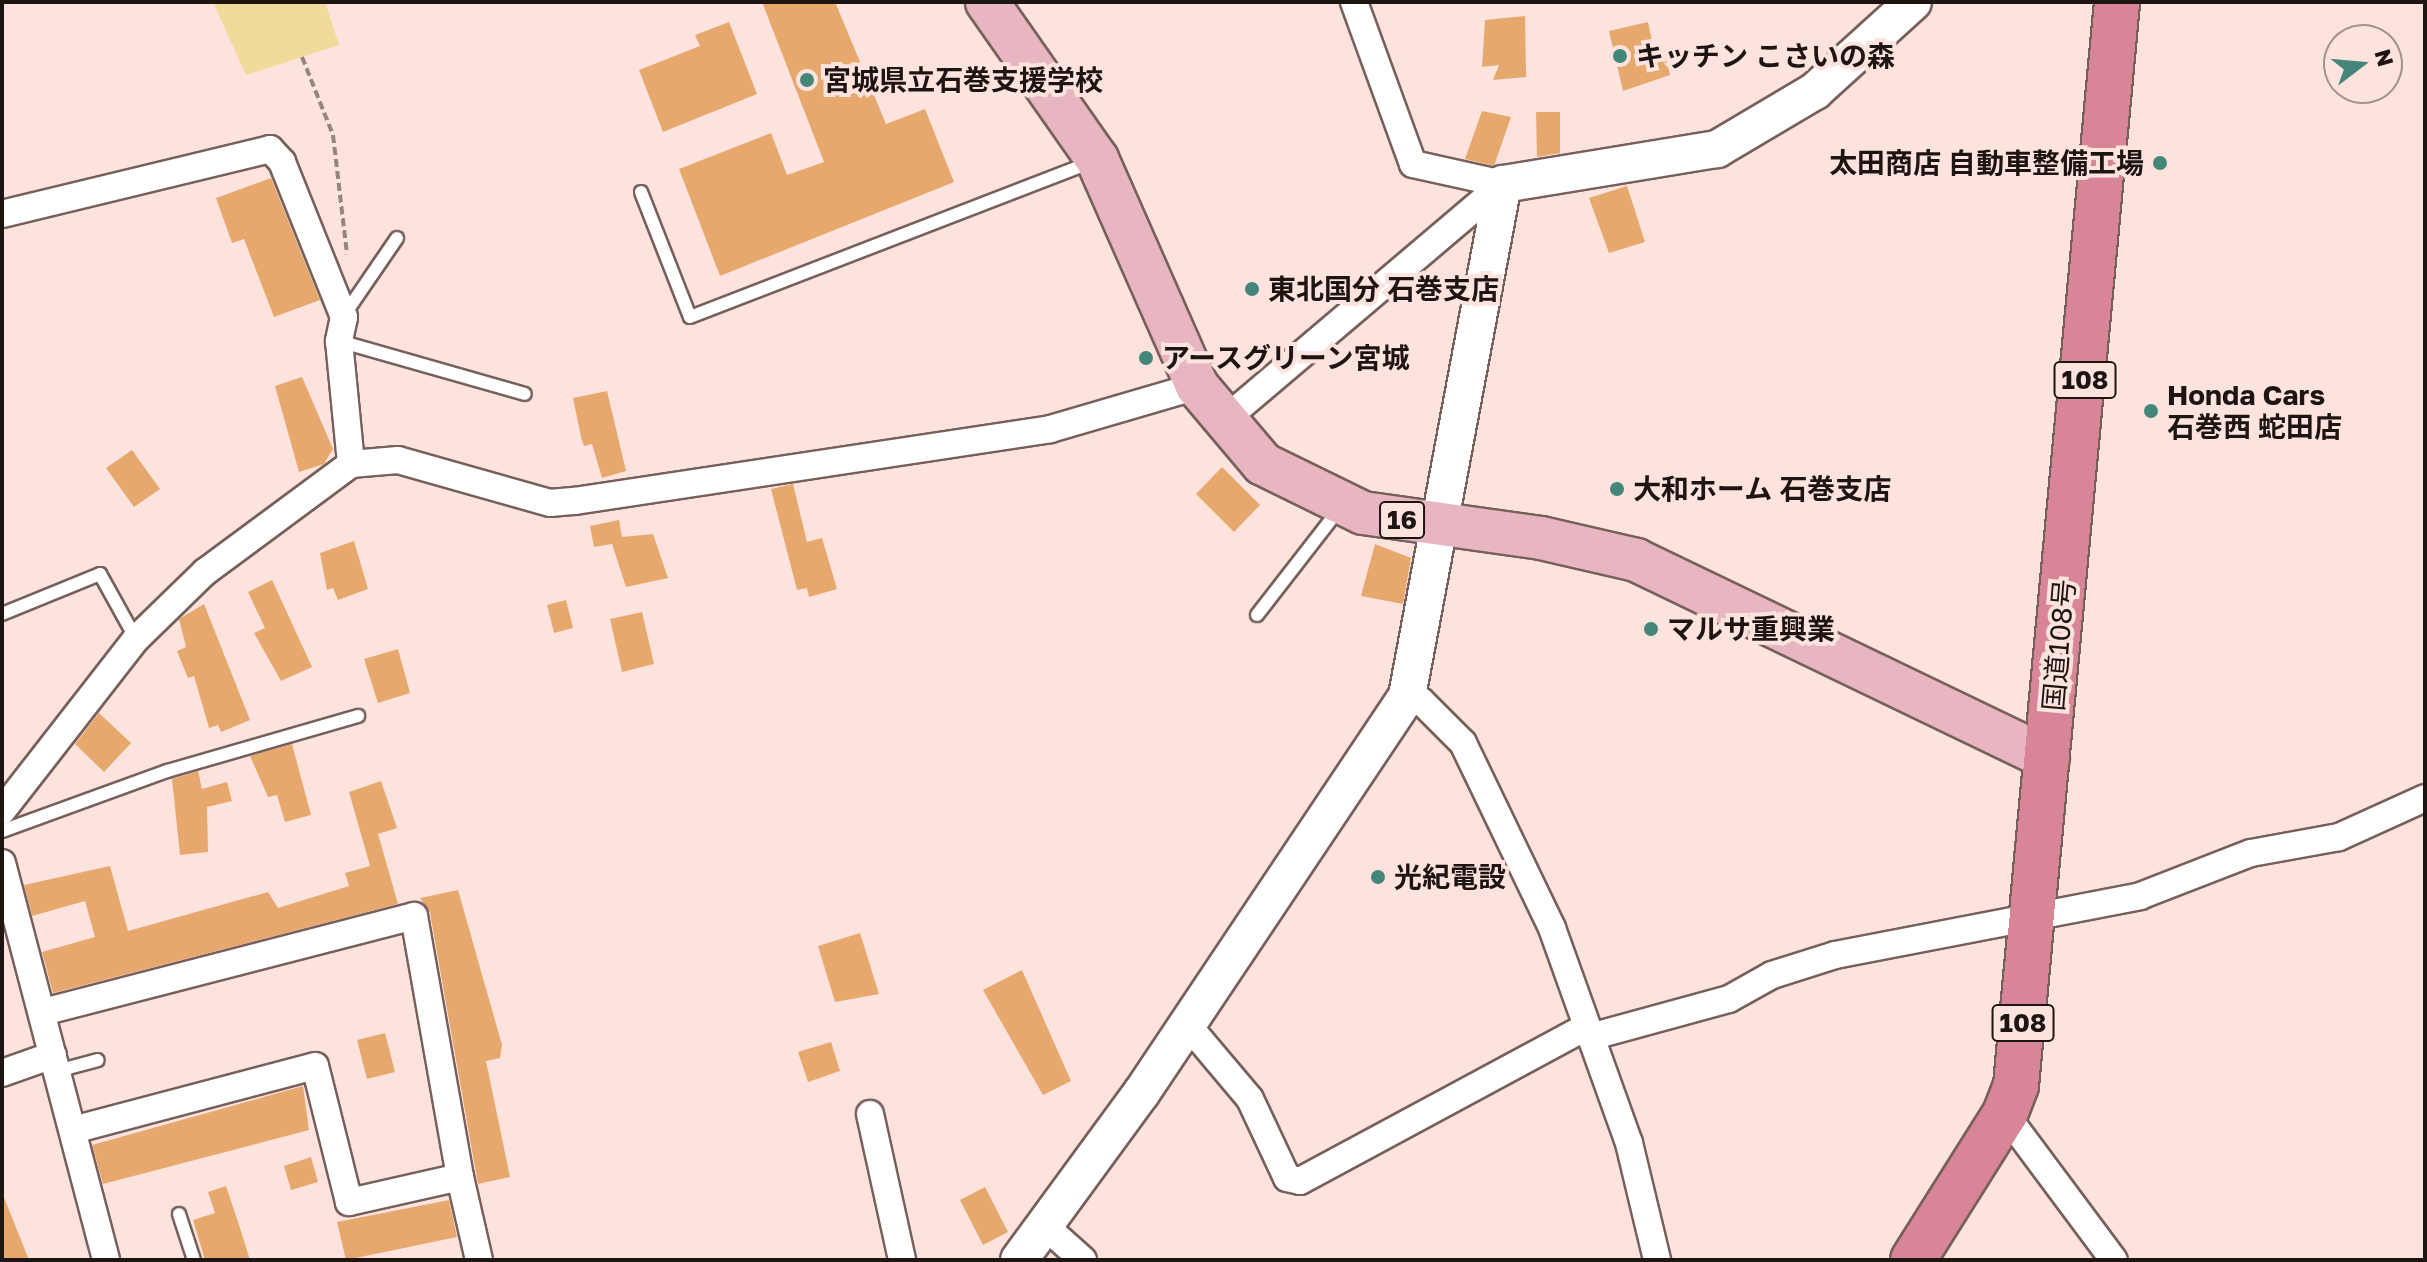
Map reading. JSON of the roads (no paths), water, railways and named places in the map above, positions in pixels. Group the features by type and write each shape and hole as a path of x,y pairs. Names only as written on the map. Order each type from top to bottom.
{"highway":[{"name":"国道108号","path":"1913,1260 2005,1114 2020,1058 2117,2"}],"main road":[{"name":"16","path":"987,2 1097,159 1197,386 1222,422 1263,464 1342,506 1636,560 2048,758"}],"street":[{"path":"1354,2 1413,164 1503,184 1717,149 1815,91 1913,2"},
{"path":"2,214 270,149 282,162 341,329 351,464"},
{"path":"1222,422 1503,184"},
{"path":"1019,1260 1186,1023 1407,696 1436,525 1503,184"},
{"path":"2,811 136,639 205,572 351,464 398,460 563,502 1050,429 1197,386"},
{"path":"1407,696 1421,701 1463,743 1552,928 1629,1143 1657,1260"},
{"path":"1186,1023 1250,1099 1287,1178 1300,1181 1588,1032 1729,999 1772,975 1835,955 2033,921 2140,896 2251,853 2339,837 2425,798"},
{"path":"2,863 106,1260"},
{"path":"43,1012 414,916 460,1177 479,1260"},
{"path":"2,1073 55,1063"},
{"path":"73,1130 315,1066 349,1202 460,1177"},
{"path":"870,1114 902,1260"},
{"path":"2005,1114 2114,1260"},
{"path":"1045,1226 1083,1260"}],"lane":[{"path":"641,192 690,317 1097,159"},
{"path":"397,238 341,329 525,394"},
{"path":"1257,615 1342,506"},
{"path":"2,614 100,574 136,639"},
{"path":"2,831 167,771 358,716"},
{"path":"55,1063 98,1060"},
{"path":"179,1214 194,1260"}],"place":[{"name":"キッチン こさいの森","path":"1620,56"},
{"name":"宮城県立石巻支援学校","path":"807,80"},
{"name":"太田商店 自動車整備工場","path":"2160,163"},
{"name":"東北国分 石巻支店","path":"1252,289"},
{"name":"アースグリーン宮城","path":"1146,358"},
{"name":"Honda Cars 石巻西 蛇田店","path":"2151,411"},
{"name":"大和ホーム 石巻支店","path":"1617,489"},
{"name":"マルサ重興業","path":"1651,629"},
{"name":"光紀電設","path":"1378,877"}]}
